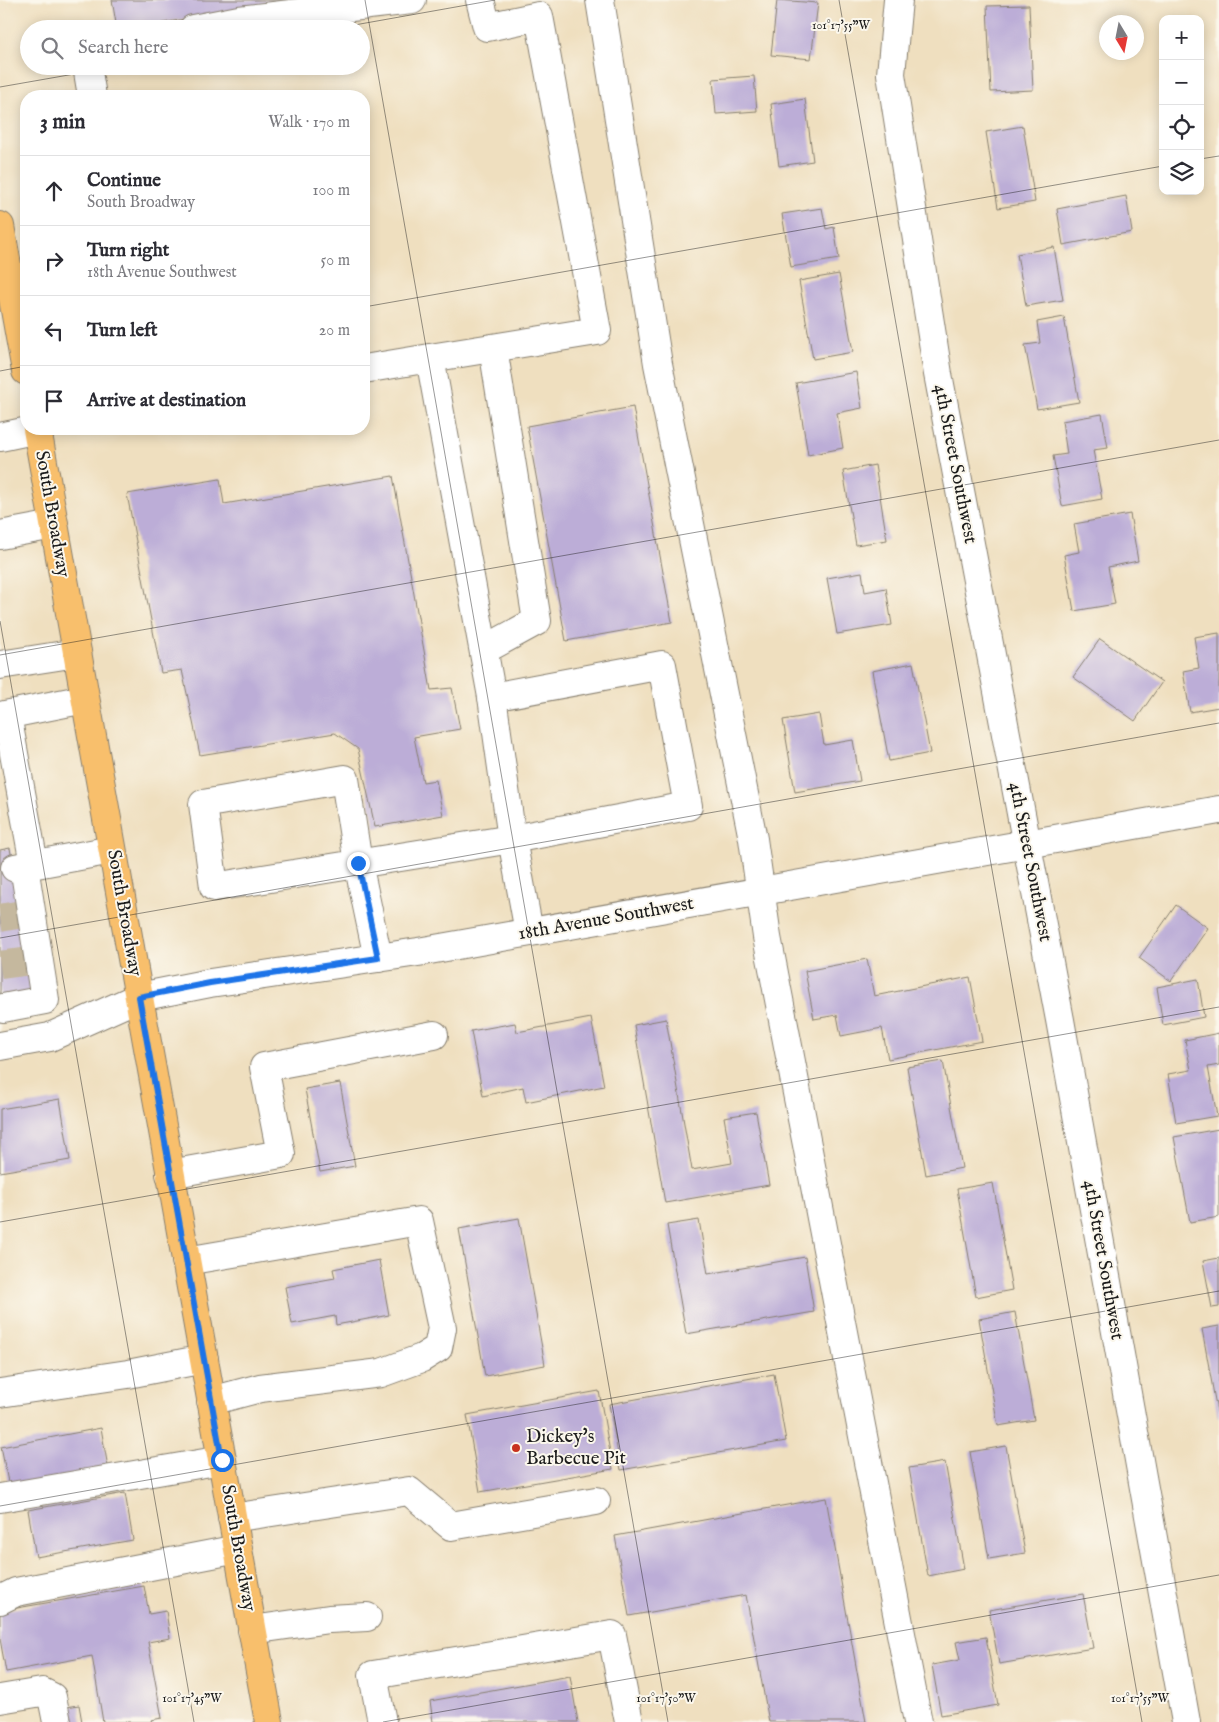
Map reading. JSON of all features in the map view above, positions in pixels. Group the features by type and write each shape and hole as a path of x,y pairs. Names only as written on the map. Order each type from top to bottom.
{"main road":[{"path":"0,226 20,338"},
{"name":"South Broadway","path":"38,435 268,1722"}],"street":[{"path":"239,20 412,0"},
{"path":"370,368 597,331 539,16 487,27 480,0"},
{"path":"600,0 658,364 753,839 767,937 918,1722"},
{"name":"4th Street Southwest","path":"898,0 891,74 938,374 1060,1020 1186,1722"},
{"path":"88,75 91,90"},
{"path":"484,650 537,621 493,348"},
{"path":"430,358 484,650 512,839 529,932"},
{"path":"0,437 20,433"},
{"path":"0,535 54,525"},
{"path":"0,665 77,653"},
{"path":"378,958 358,863 345,779 203,804 214,887 358,863 512,839 688,806 662,665 492,697"},
{"path":"4,1045 2,1008 45,1000 34,960 27,913 24,866 4,715 86,700"},
{"name":"18th Avenue Southwest","path":"4,1045 50,1036 139,997 210,983 378,958 1219,810"},
{"path":"24,866 112,850"},
{"path":"170,1174 281,1154 264,1067 434,1035"},
{"path":"186,1261 419,1221 442,1328 438,1348 422,1358 381,1373 260,1388 211,1401"},
{"path":"0,1393 128,1374 204,1359"},
{"path":"0,1498 222,1460"},
{"path":"232,1518 409,1491 451,1526 596,1500"},
{"path":"0,1600 16,1592 238,1549"},
{"path":"252,1630 329,1619 367,1617"},
{"path":"382,1722 374,1675 612,1635 629,1722"},
{"path":"0,1699 42,1692 52,1697 57,1722"}],"building":[{"path":"112,0 286,0 180,20 115,20"},
{"path":"777,0 818,3 811,59 771,55"},
{"path":"1029,5 1033,90 991,92 987,6"},
{"path":"754,76 757,111 716,114 713,79"},
{"path":"805,99 813,161 779,166 771,104"},
{"path":"1023,126 1035,202 998,208 986,132"},
{"path":"1126,196 1132,232 1063,245 1057,209"},
{"path":"822,208 826,229 834,227 839,259 791,267 782,214"},
{"path":"1054,247 1063,300 1026,306 1017,254"},
{"path":"839,274 853,352 813,359 799,281"},
{"path":"1064,317 1079,402 1037,409 1025,345 1040,343 1037,322"},
{"path":"856,372 862,408 837,413 843,448 808,455 796,383"},
{"path":"633,407 672,622 566,641 527,426"},
{"path":"1102,414 1108,448 1093,450 1102,499 1062,506 1053,456 1067,454 1062,421"},
{"path":"875,465 887,540 856,545 843,471"},
{"path":"393,476 431,690 452,688 460,729 414,737 423,782 436,780 443,815 375,827 358,749 335,733 200,755 182,670 161,673 127,494 220,479 224,504"},
{"path":"1130,514 1138,561 1108,567 1115,604 1074,611 1064,555 1079,552 1074,524"},
{"path":"862,572 865,592 886,588 892,625 837,634 827,578"},
{"path":"1219,633 1219,707 1190,712 1183,671 1199,668 1194,637"},
{"path":"1100,639 1162,682 1135,721 1073,677"},
{"path":"913,663 930,753 889,761 872,671"},
{"path":"819,714 824,745 853,740 860,781 795,792 783,720"},
{"path":"10,848 36,997 0,1003 0,850"},
{"path":"1176,905 1208,928 1171,981 1139,958"},
{"path":"867,959 874,996 970,977 982,1041 888,1059 882,1028 841,1036 837,1015 814,1019 805,971"},
{"path":"1198,979 1204,1017 1163,1025 1157,987"},
{"path":"591,1018 604,1086 526,1102 523,1087 483,1096 471,1031 515,1023 517,1032"},
{"path":"666,1019 692,1170 732,1163 724,1117 756,1112 769,1185 665,1203 634,1025"},
{"path":"1219,1033 1219,1065 1208,1067 1217,1116 1176,1123 1168,1074 1191,1070 1185,1040"},
{"path":"943,1061 962,1168 926,1175 907,1067"},
{"path":"340,1083 355,1166 320,1172 305,1089"},
{"path":"60,1099 70,1160 0,1172 0,1109"},
{"path":"1219,1129 1219,1217 1190,1222 1174,1137"},
{"path":"993,1183 1012,1290 976,1297 957,1189"},
{"path":"519,1218 545,1365 485,1376 459,1229"},
{"path":"699,1220 708,1274 805,1257 814,1312 686,1334 667,1225"},
{"path":"1219,1258 1219,1307 1212,1308 1203,1261"},
{"path":"379,1260 389,1315 336,1325 335,1316 292,1324 285,1287 335,1278 333,1269"},
{"path":"1015,1312 1034,1420 998,1426 979,1319"},
{"path":"1219,1326 1219,1417 1218,1417 1202,1329"},
{"path":"774,1374 786,1441 621,1470 609,1404"},
{"path":"599,1391 613,1469 480,1492 467,1415"},
{"path":"101,1428 109,1473 10,1492 1,1447"},
{"path":"1006,1446 1025,1553 989,1559 970,1452"},
{"path":"945,1462 964,1569 928,1576 909,1468"},
{"path":"125,1493 133,1540 36,1557 28,1510"},
{"path":"826,1498 866,1722 769,1722 746,1595 629,1616 615,1536"},
{"path":"144,1586 149,1614 166,1611 170,1638 148,1642 162,1718 151,1720 152,1722 103,1722 92,1656 6,1672 0,1639 0,1611"},
{"path":"1083,1594 1093,1648 999,1664 989,1610"},
{"path":"986,1637 998,1705 941,1715 932,1665 960,1660 956,1642"},
{"path":"570,1676 578,1722 433,1722 430,1701"},
{"path":"79,1705 82,1722 62,1722 60,1708"}],"tunnel":[{"path":"0,918 22,914"},
{"path":"0,965 30,961"}],"place":[{"name":"Dickey's Barbecue Pit","path":"516,1448"}],"route":[{"path":"222,1460 139,997 210,983 378,958 358,863"}]}
